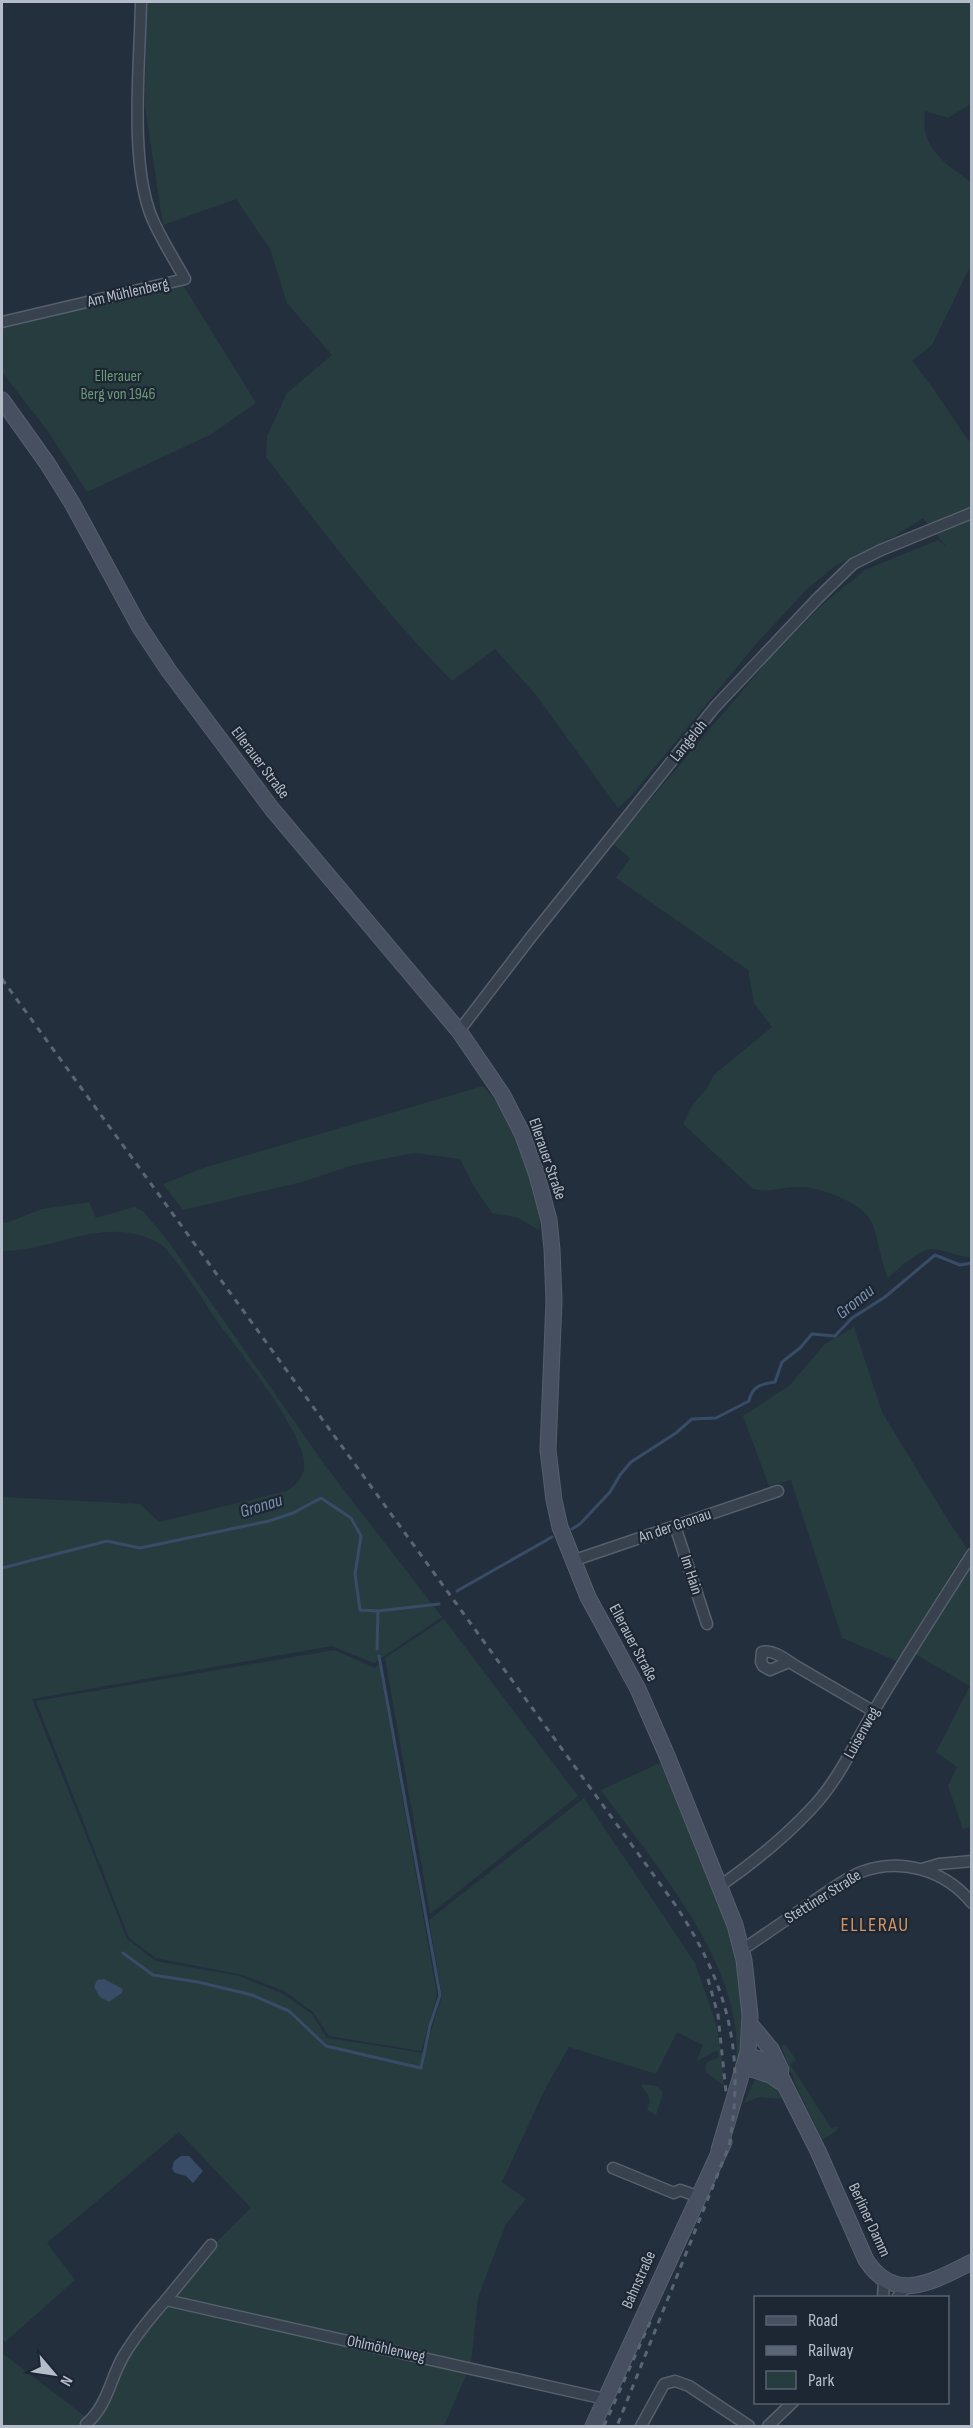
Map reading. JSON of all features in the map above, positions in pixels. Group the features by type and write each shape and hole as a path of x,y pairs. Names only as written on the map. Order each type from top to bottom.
{"main road":[{"name":"Ellerauer Straße","path":"2,400 47,463 72,503 139,626 169,671 272,808 459,1031 502,1094 522,1133 537,1174 549,1220 554,1301 548,1450 560,1527 572,1561 604,1629 638,1689 720,1886 742,1950 750,2024 748,2062"},
{"path":"750,2024 776,2056 787,2087"},
{"name":"Berliner Damm","path":"748,2062 762,2059 772,2064 787,2087 866,2260 873,2271 884,2281 901,2292 972,2262"},
{"name":"Bahnstraße","path":"593,2427 719,2150 748,2062"}],"street":[{"name":"Am Mühlenberg","path":"2,322 185,279 152,217 145,192 138,142 141,2"},
{"name":"Langeloh","path":"459,1031 715,707 818,598 853,564 881,550 972,513"},
{"name":"An der Gronau","path":"572,1561 777,1491"},
{"name":"Im Hain","path":"675,1526 707,1624"},
{"name":"Luisenweg","path":"720,1886 748,1866 812,1809 849,1758 873,1711 972,1554"},
{"path":"789,1662 873,1711"},
{"path":"922,1869 939,1864 972,1861"},
{"name":"Stettiner Straße","path":"742,1950 858,1873 878,1867 898,1866 922,1869 944,1879 962,1892 972,1903"},
{"path":"613,2168 674,2193 680,2190 697,2196"},
{"path":"86,2424 97,2415 123,2357 147,2321 211,2245"},
{"path":"883,2296 884,2281"},
{"name":"Ohlmöhlenweg","path":"166,2300 605,2399"},
{"path":"641,2427 664,2384 675,2380 689,2386 749,2427"},
{"path":"768,2427 792,2404"}],"green space":[{"path":"146,2 971,2 971,104 948,118 925,111 924,124 930,145 936,153 971,182 971,265 932,345 912,361 971,444 971,1257 928,1250 909,1260 888,1278 871,1221 860,1208 830,1193 811,1188 753,1189 683,1124 693,1104 706,1090 714,1075 772,1027 754,1003 748,970 616,878 630,858 613,844 769,659 824,603 865,570 938,540 946,546 923,518 895,536 835,566 805,591 755,645 631,796 618,808 536,695 495,649 452,681 379,600 266,457 267,436 287,393 332,355 287,303 270,249 236,199 163,225 145,107"},
{"name":"Ellerauer Berg von 1946","path":"183,285 256,403 210,435 87,492 47,430 2,372 2,328"},
{"path":"483,1086 504,1111 527,1166 541,1216 539,1230 516,1217 492,1213 473,1185 460,1159 414,1153 353,1165 302,1182 183,1210 163,1184 200,1169"},
{"path":"89,1202 96,1218 134,1207 143,1211 168,1241 327,1468 442,1617 374,1663 332,1646 32,1699 127,1939 156,1961 239,1976 283,1994 312,2014 327,2038 424,2053 442,1996 429,1920 584,1798 695,1963 716,2024 724,2086 707,2073 705,2068 707,2062 719,2057 717,2050 696,2062 703,2045 677,2032 656,2074 569,2047 545,2089 502,2182 526,2199 506,2224 478,2297 471,2364 444,2426 2,2426 2,2353 86,2417 146,2312 251,2208 179,2132 47,2243 75,2280 5,2342 2,2339 2,1497 140,1504 159,1522 287,1491 295,1485 304,1470 300,1447 281,1411 185,1273 162,1245 142,1236 122,1232 102,1232 23,1249 2,1251 2,1222 6,1223 42,1209"},
{"path":"854,1327 882,1412 967,1548 897,1661 842,1638 791,1480 769,1486 743,1416 790,1385 825,1344"},
{"path":"971,1564 971,1827 963,1829 948,1786 957,1767 936,1752 970,1686 915,1654"},
{"path":"444,1619 578,1796 430,1914 385,1658"},
{"path":"334,1650 375,1668 379,1664 437,1995 421,2051 329,2036 313,2012 284,1991 243,1975 156,1958 129,1938 36,1701"},
{"path":"664,1761 724,1915 736,1955 743,2013 742,2043 736,2075 736,2033 730,2000 703,1936 663,1874 601,1790"},
{"path":"785,2044 796,2060 790,2064 831,2128 838,2127 836,2131 822,2140 796,2085 781,2046"},
{"path":"762,2078 774,2084 782,2096 781,2099 760,2097 744,2103 754,2081"},
{"path":"642,2084 658,2086 663,2093 656,2115 647,2110 649,2098"}],"water":[{"path":"104,1979 123,1989 122,1993 109,2002 100,1997 94,1987 97,1980"},
{"path":"181,2156 189,2156 203,2171 193,2183 186,2176 175,2173 172,2169 174,2161"}],"waterway":[{"name":"Gronau","path":"572,1529 580,1524 610,1492 631,1462 676,1433 692,1419 716,1418 749,1401 755,1389 775,1382 782,1362 800,1348 812,1334 835,1336 852,1318 885,1297 935,1255 960,1265 972,1263"},
{"name":"Gronau","path":"2,1568 107,1541 140,1548 269,1521 293,1513 321,1498 351,1518 361,1536 355,1574 360,1610 378,1611 439,1604"},
{"name":"Gronau","path":"457,1591 552,1537"},
{"path":"377,1649 378,1611"},
{"path":"123,1953 153,1975 198,1982 252,1995 289,2011 326,2046 421,2068 430,2025 440,1995 379,1656"}],"railway":[{"path":"2,979 674,1903 707,1961 728,2018 733,2048 734,2112 729,2146 617,2426"},
{"path":"708,1979 718,2015 726,2092"},
{"path":"604,2426 651,2320"}],"district":[{"name":"ELLERAU","path":"875,1925"}]}
